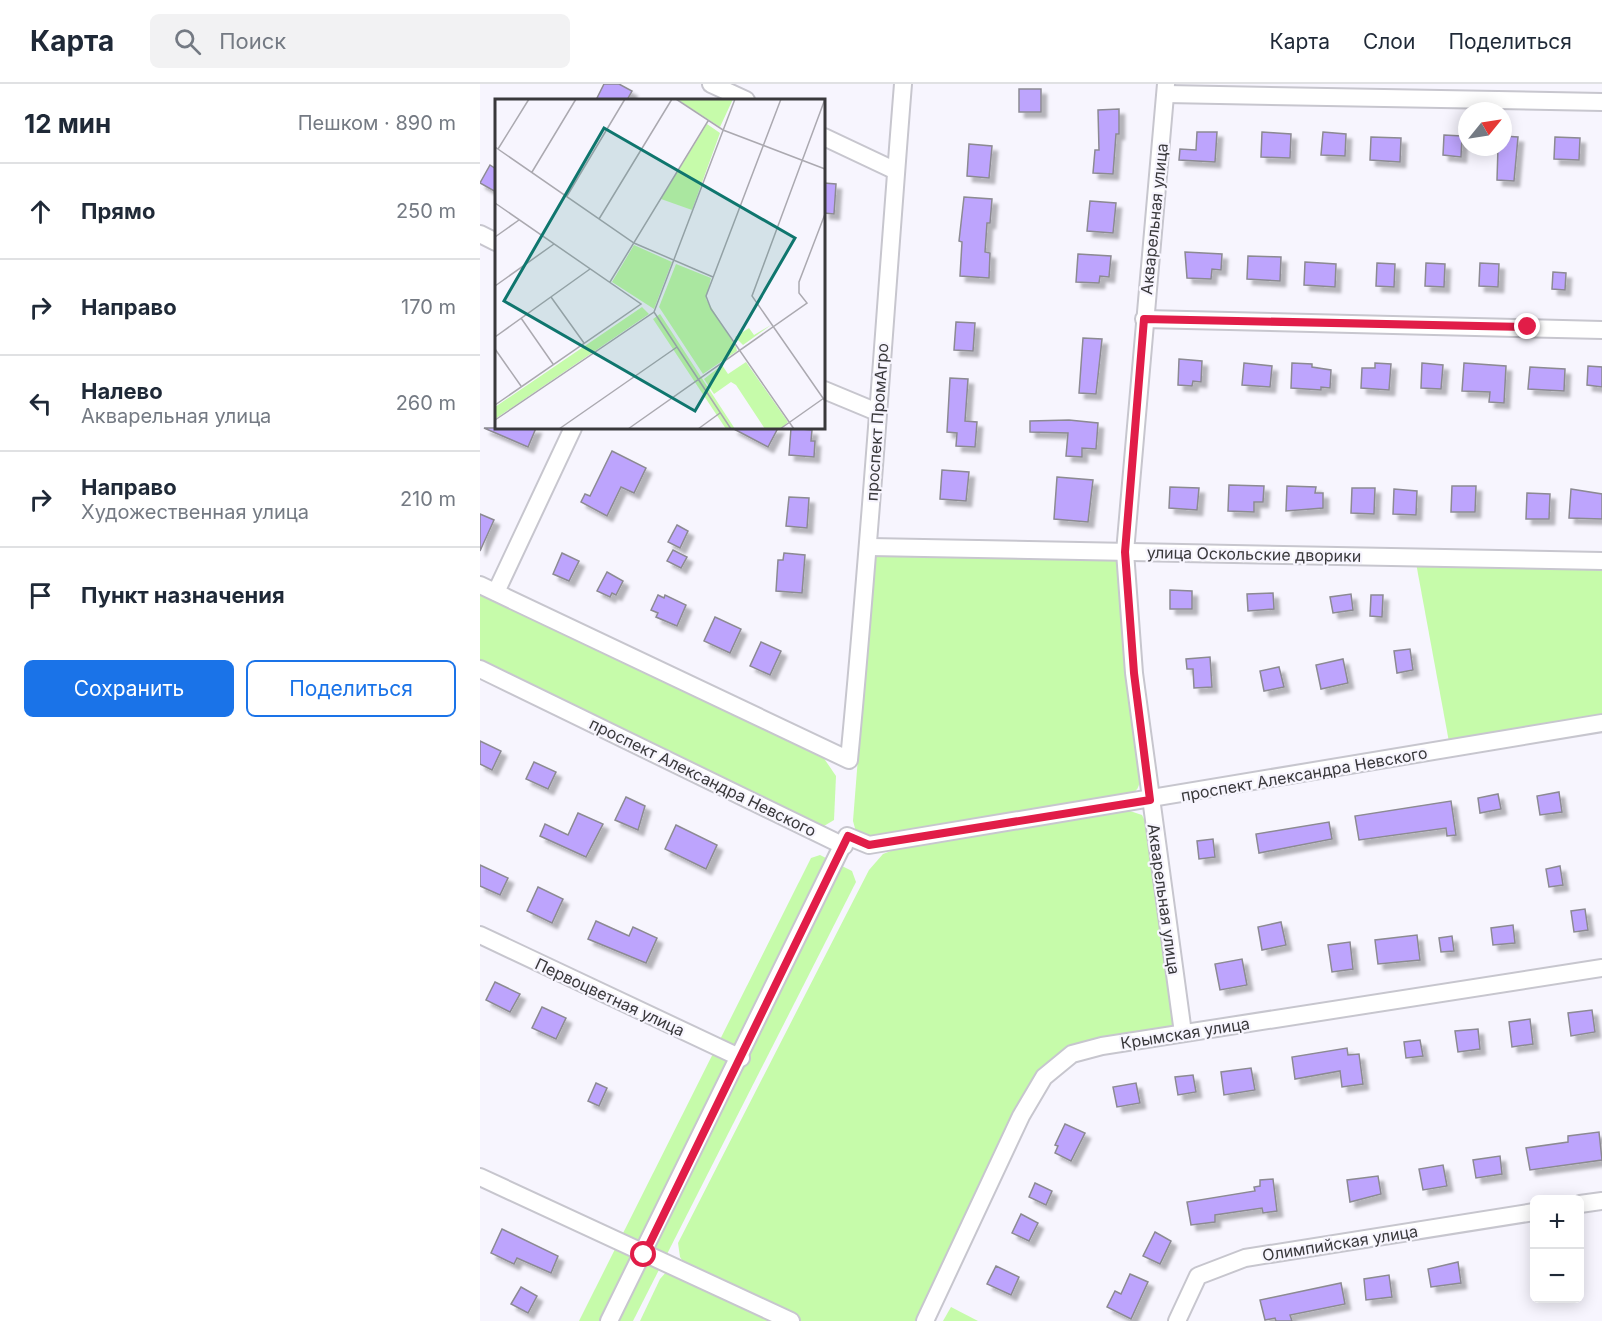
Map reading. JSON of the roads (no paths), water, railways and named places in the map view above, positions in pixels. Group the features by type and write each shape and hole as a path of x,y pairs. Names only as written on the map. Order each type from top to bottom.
{"street":[{"path":"711,84 744,99"},
{"name":"проспект ПромАгро","path":"496,592 849,759 870,547 877,412 903,84"},
{"path":"1166,89 1602,102"},
{"name":"Акварельная улица","path":"1166,89 1125,552 1134,673 1183,1033"},
{"path":"825,137 896,171"},
{"path":"480,234 495,242"},
{"path":"1144,319 1602,330"},
{"path":"825,390 877,412"},
{"path":"480,585 496,592 573,429"},
{"name":"улица Оскольские дворики","path":"870,547 1602,561"},
{"name":"проспект Александра Невского","path":"480,669 844,846 848,836 869,845 1602,723"},
{"path":"609,1321 741,1059 844,846"},
{"name":"Первоцветная улица","path":"480,935 741,1059"},
{"name":"Крымская улица","path":"925,1321 1021,1116 1044,1077 1072,1054 1102,1046 1602,968"},
{"path":"480,1177 644,1255 791,1321"},
{"path":"1584,1203 1602,1201"},
{"name":"Олимпийская улица","path":"1177,1321 1198,1276 1245,1258 1530,1213"}]}
